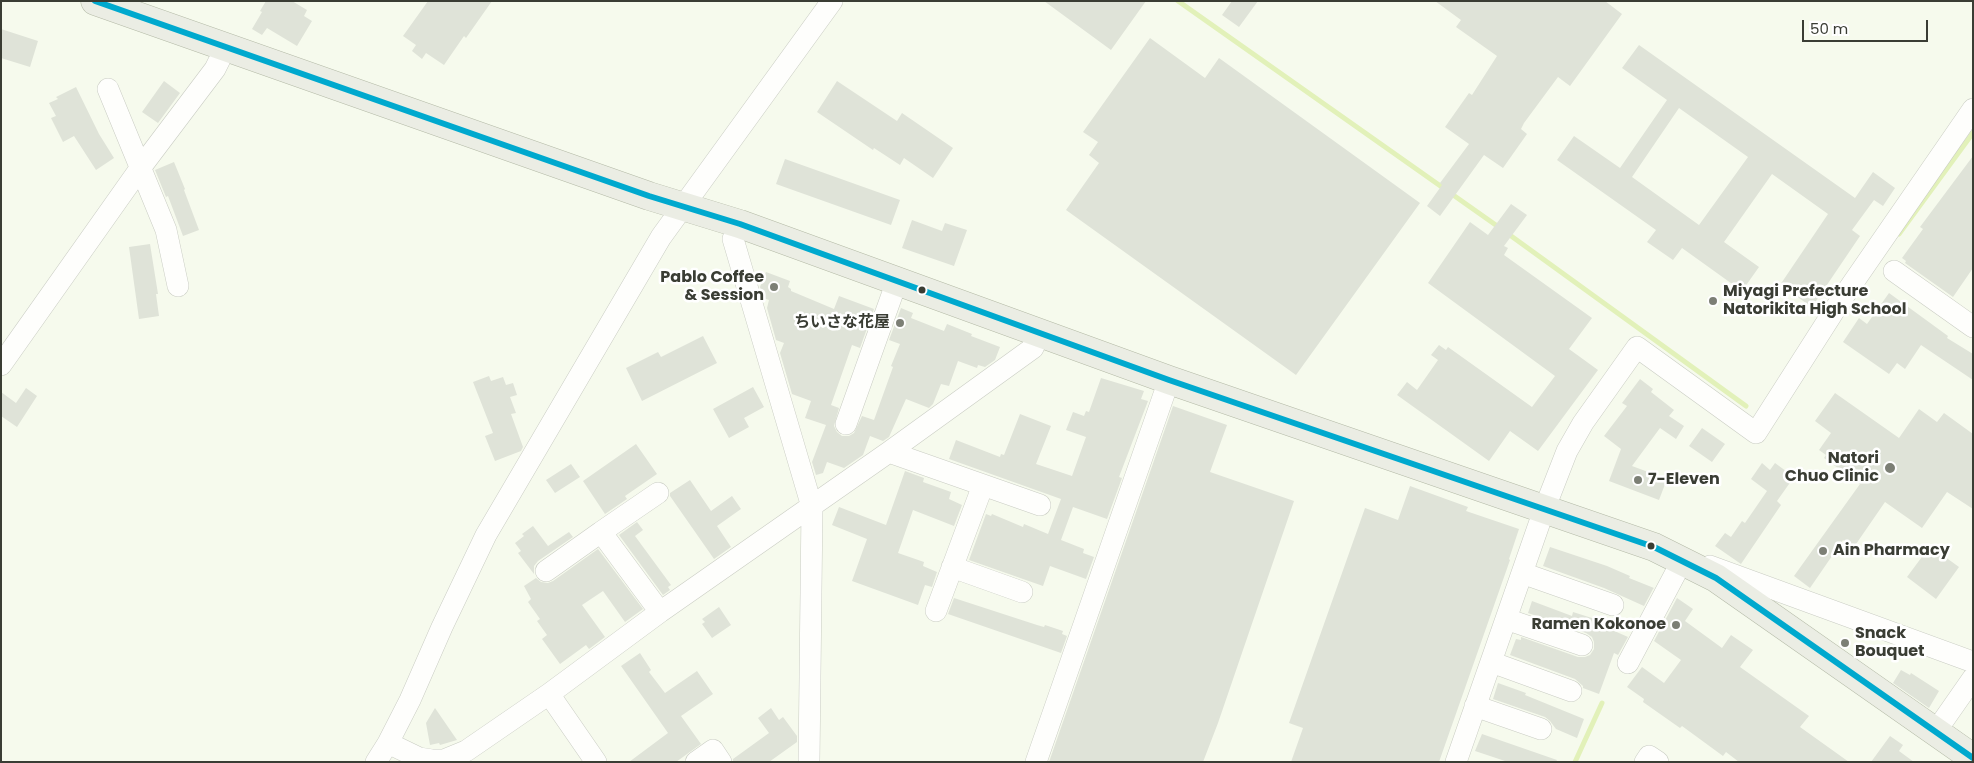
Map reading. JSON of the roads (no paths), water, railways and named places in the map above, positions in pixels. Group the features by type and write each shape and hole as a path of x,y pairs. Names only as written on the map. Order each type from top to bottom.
{"main road":[{"path":"95,1 133,7 226,47 683,207 740,224 1169,380 1654,547 1716,578 1936,731 1964,757"}],"street":[{"path":"376,762 388,742 486,535 661,237 832,1"},
{"path":"1,365 141,167 215,69 226,47"},
{"path":"108,89 166,230 178,286"},
{"path":"1456,762 1544,510 1567,451 1583,423 1637,347 1756,433 1839,303 1973,110"},
{"path":"740,224 733,239 812,507 808,762"},
{"path":"1894,271 1973,327"},
{"path":"846,424 898,281"},
{"path":"388,742 419,758 432,760 444,760 466,751 549,694 660,612 812,507 1032,348 1040,333"},
{"path":"1036,762 1169,380"},
{"path":"889,452 1040,505"},
{"path":"936,611 983,485"},
{"path":"546,572 658,493"},
{"path":"601,532 660,612"},
{"path":"1654,547 1973,662"},
{"path":"1628,663 1682,561"},
{"path":"952,567 1022,592"},
{"path":"1522,573 1613,605"},
{"path":"1780,623 1790,610 1798,604 1808,601"},
{"path":"1506,619 1582,645"},
{"path":"1491,662 1571,691"},
{"path":"1936,731 1973,678"},
{"path":"549,694 596,762"},
{"path":"1475,706 1541,729"},
{"path":"696,762 713,750 721,762"},
{"path":"1645,762 1649,756 1658,762"}],"waterway":[{"path":"1178,1 1500,228"},
{"path":"1899,234 1973,133"},
{"path":"1507,233 1746,406"},
{"path":"1575,762 1602,703"}],"place":[{"name":"Pablo Coffee & Session","path":"774,287"},
{"name":"Miyagi Prefecture Natorikita High School","path":"1713,301"},
{"name":"ちいさな花屋","path":"900,323"},
{"name":"Natori Chuo Clinic","path":"1890,468"},
{"name":"7-Eleven","path":"1638,480"},
{"name":"Ain Pharmacy","path":"1823,551"},
{"name":"Ramen Kokonoe","path":"1676,625"},
{"name":"Snack Bouquet","path":"1845,643"}]}
